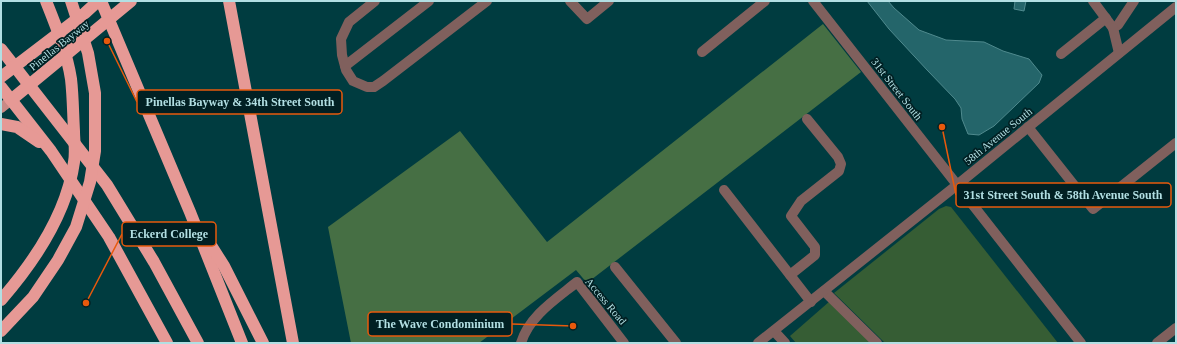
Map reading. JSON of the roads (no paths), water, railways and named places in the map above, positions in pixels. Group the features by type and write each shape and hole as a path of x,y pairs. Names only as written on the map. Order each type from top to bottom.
{"highway":[{"path":"1,300 20,278 48,236 66,195 74,161 74,120 71,79 60,40 46,1"},
{"path":"1,331 33,297 58,260 76,227 90,182 95,151 95,94 88,53 71,1"},
{"path":"100,1 190,212 242,343"},
{"name":"Pinellas Bayway","path":"1,77 100,1"},
{"name":"Pinellas Bayway","path":"11,100 30,86 131,1"},
{"path":"229,1 293,343"},
{"path":"1,49 107,185 154,262 198,343"},
{"path":"1,87 51,151 108,237 167,343"},
{"path":"1,124 16,127 51,151"},
{"path":"190,212 224,266 263,343"}],"main road":[{"name":"Pinellas Bayway","path":"1,108 11,100"}],"street":[{"path":"375,1 349,22 341,39 342,55 346,70 353,81 367,88 374,87 383,81 486,1"},
{"path":"345,66 429,1"},
{"path":"570,1 586,19 609,1"},
{"path":"702,52 763,1"},
{"name":"31st Street South","path":"813,1 956,185 1082,343"},
{"path":"1093,1 1113,28 1119,53"},
{"path":"1113,28 1118,25 1134,1"},
{"name":"58th Avenue South","path":"758,343 1176,7"},
{"path":"1061,54 1106,18"},
{"path":"790,275 815,255 814,247 791,216 801,201 839,171 841,164 838,157 807,119"},
{"path":"1028,127 1093,209 1176,143"},
{"path":"724,190 810,302"},
{"path":"615,267 676,343"},
{"name":"Access Road","path":"521,343 532,322 546,306 577,282 624,343"},
{"path":"824,291 877,343"},
{"path":"1157,343 1176,328"},
{"path":"774,331 785,343"}],"water":[{"path":"867,1 888,1 919,30 946,40 984,42 1003,51 1029,59 1042,75 1039,83 994,126 979,135 968,134 962,119 961,108 955,99 889,29"},
{"path":"1015,1 1026,1 1024,11 1014,9"}],"place":[{"name":"Pinellas Bayway & 34th Street South","path":"107,41"},
{"name":"31st Street South & 58th Avenue South","path":"942,127"},
{"name":"Eckerd College","path":"86,303"},
{"name":"The Wave Condominium","path":"573,326"}]}
